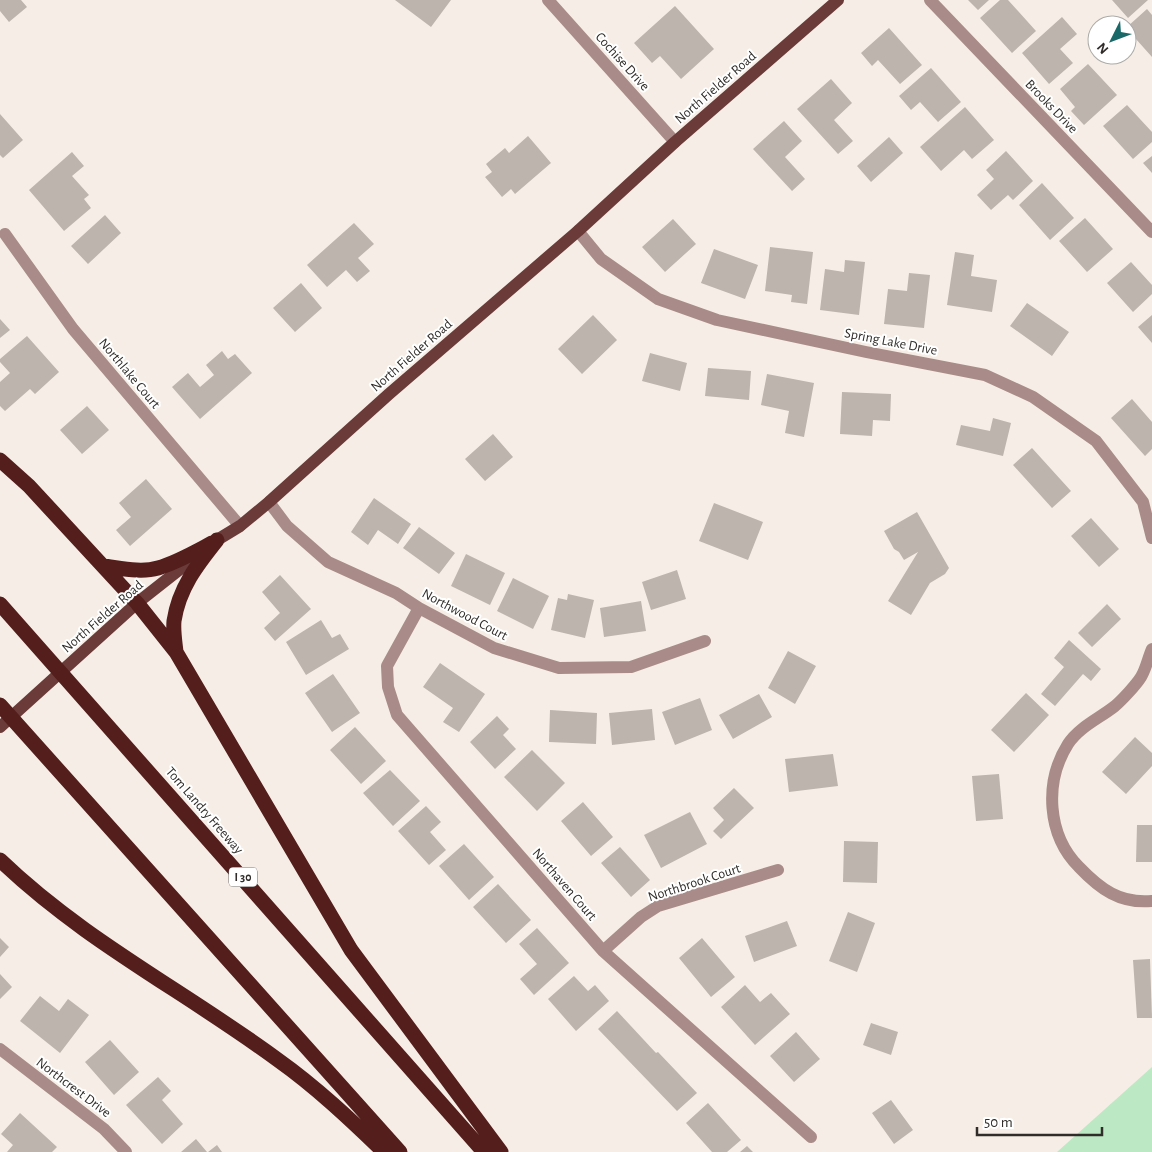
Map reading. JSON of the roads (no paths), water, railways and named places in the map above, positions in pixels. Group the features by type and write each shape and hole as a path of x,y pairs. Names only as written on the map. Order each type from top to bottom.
{"highway":[{"path":"0,460 29,486 137,603 176,652 351,950 501,1152"},
{"path":"103,566 132,570 157,568 218,540"},
{"path":"176,652 174,623 179,599 192,571 218,540"},
{"name":"Tom Landry Freeway","path":"0,604 484,1152"},
{"path":"0,705 400,1152"},
{"path":"0,860 14,874 86,931 278,1060 339,1109 384,1152"}],"main road":[{"name":"North Fielder Road","path":"0,727 137,603 269,502 389,394 578,231 838,0"}],"street":[{"name":"Cochise Drive","path":"548,0 676,142"},
{"name":"Brooks Drive","path":"930,0 1152,232"},
{"name":"Spring Lake Drive","path":"578,231 601,259 658,299 717,320 985,375 1033,397 1096,441 1143,502 1152,538"},
{"name":"Northlake Court","path":"5,234 73,329 240,526"},
{"name":"Northwood Court","path":"269,502 287,526 328,562 396,593 419,608 494,648 559,668 631,667 705,641"},
{"name":"Northaven Court","path":"419,608 387,666 388,687 398,715 603,951 811,1137"},
{"path":"1152,649 1141,678 1116,705 1093,720 1069,743 1059,762 1053,782 1053,809 1056,829 1063,846 1073,862 1097,886 1123,898 1142,902 1152,901"},
{"name":"Northbrook Court","path":"603,951 641,917 658,906 778,870"},
{"name":"Northcrest Drive","path":"0,1049 104,1129 126,1152"}]}
